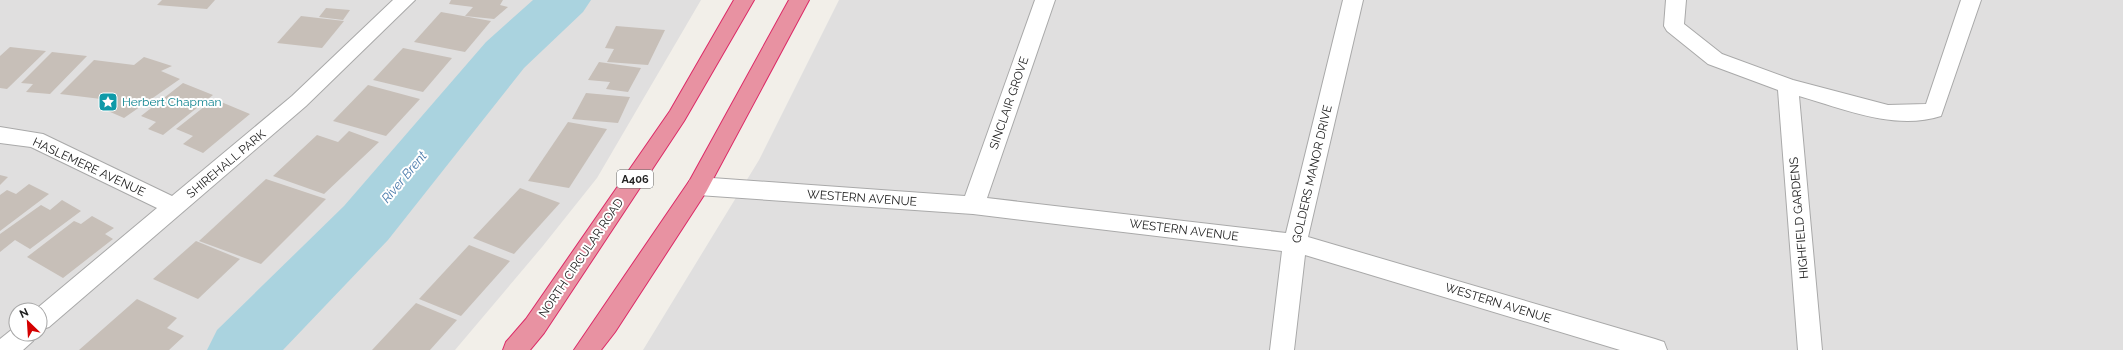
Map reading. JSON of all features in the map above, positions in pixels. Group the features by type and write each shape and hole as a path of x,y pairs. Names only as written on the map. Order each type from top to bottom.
{"highway":[{"name":"NORTH CIRCULAR ROAD","path":"515,350 535,326 677,116 744,0"},
{"path":"586,350 606,326 698,186 799,0"}],"street":[{"name":"SHIREHALL PARK","path":"48,313 299,101 405,0"},
{"name":"SINCLAIR GROVE","path":"974,205 1045,0"},
{"name":"GOLDERS MANOR DRIVE","path":"1282,350 1295,243 1353,0"},
{"path":"1676,0 1674,26 1715,59 1788,86 1888,113 1934,111 1971,0"},
{"name":"HIGHFIELD GARDENS","path":"1788,86 1810,350"},
{"name":"HASLEMERE AVENUE","path":"0,135 35,140 175,207"},
{"name":"WESTERN AVENUE","path":"698,186 974,205 1295,243 1656,350"},
{"path":"5,350 14,342"}],"shaded area":[{"path":"0,0 554,0 524,23 497,47 471,77 439,126 349,225 277,289 217,350 0,350"},
{"path":"586,0 701,0 597,178 542,247 455,350 259,350 402,209 449,155 506,71 533,43"},
{"path":"839,0 2123,0 2123,350 643,350 759,160"}],"green space":[{"path":"554,0 586,0 533,43 506,71 449,155 402,209 259,350 217,350 277,289 349,225 439,126 471,77 497,47 524,23"}],"building":[{"path":"162,0 215,0 207,9 157,5"},
{"path":"451,0 503,0 500,5 508,7 494,19 465,16 473,7 449,4"},
{"path":"326,8 350,10 343,20 319,17"},
{"path":"441,12 491,21 465,52 414,42"},
{"path":"301,16 344,21 322,48 277,43"},
{"path":"616,26 665,30 648,65 607,62 614,49 605,48"},
{"path":"10,47 46,51 7,89 0,88 0,56"},
{"path":"403,48 452,58 423,92 373,80"},
{"path":"52,52 87,56 50,94 26,92 33,84 21,83"},
{"path":"144,57 172,66 161,71 180,79 124,118 108,111 117,104 101,99 60,94 94,60 134,65"},
{"path":"599,62 641,68 628,92 606,89 610,82 588,80"},
{"path":"183,83 213,95 163,135 148,129 156,122 141,116"},
{"path":"368,85 420,99 386,136 333,121"},
{"path":"586,93 630,97 618,123 572,119"},
{"path":"214,99 250,114 203,153 183,144 193,136 176,129"},
{"path":"568,122 607,129 569,188 528,181"},
{"path":"349,131 379,142 324,194 273,176 317,135 338,142"},
{"path":"0,175 8,177 0,185"},
{"path":"266,179 326,199 261,264 199,241"},
{"path":"29,184 49,194 0,231 0,195 7,190 16,194"},
{"path":"520,188 560,203 514,254 473,238"},
{"path":"62,200 81,211 30,249 15,240 0,252 0,234 41,205 50,210"},
{"path":"92,216 114,228 105,234 113,239 63,278 27,257 74,221 81,224"},
{"path":"196,241 240,259 198,299 153,279"},
{"path":"469,245 510,261 461,316 419,299"},
{"path":"137,299 177,318 167,328 184,336 169,350 79,350"},
{"path":"416,303 457,320 430,350 372,350"}],"waterway":[{"name":"River Brent","path":"240,350 366,223 505,55 565,0"}],"place":[{"name":"Herbert Chapman","path":"108,102"}]}
